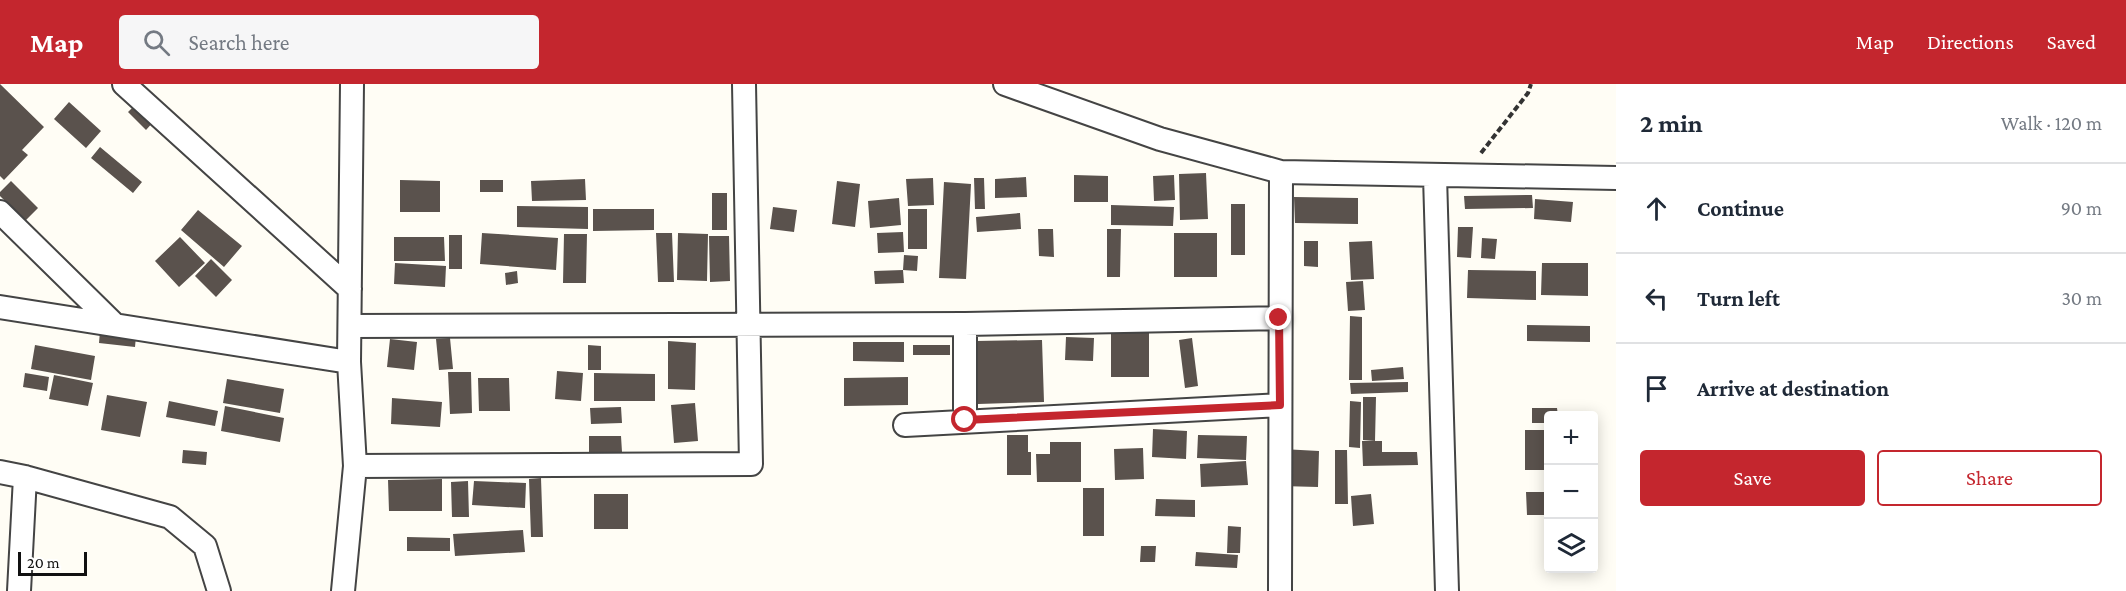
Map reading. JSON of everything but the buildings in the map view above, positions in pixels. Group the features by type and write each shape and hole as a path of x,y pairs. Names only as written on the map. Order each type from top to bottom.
{"street":[{"path":"124,84 350,289"},
{"path":"343,591 355,466 349,362 352,84"},
{"path":"355,466 751,464 744,84"},
{"path":"1005,84 1160,139 1281,172 1616,178"},
{"path":"1280,591 1281,172"},
{"path":"1435,176 1447,591"},
{"path":"0,212 115,325"},
{"path":"0,307 349,362"},
{"path":"350,326 965,324 1279,318"},
{"path":"965,324 965,420"},
{"path":"905,425 1280,405"},
{"path":"0,472 170,517 205,546 219,591"},
{"path":"19,591 25,477"}],"path":[{"path":"1464,175 1528,93 1531,84"}],"route":[{"path":"965,420 1280,405 1279,318"}]}
